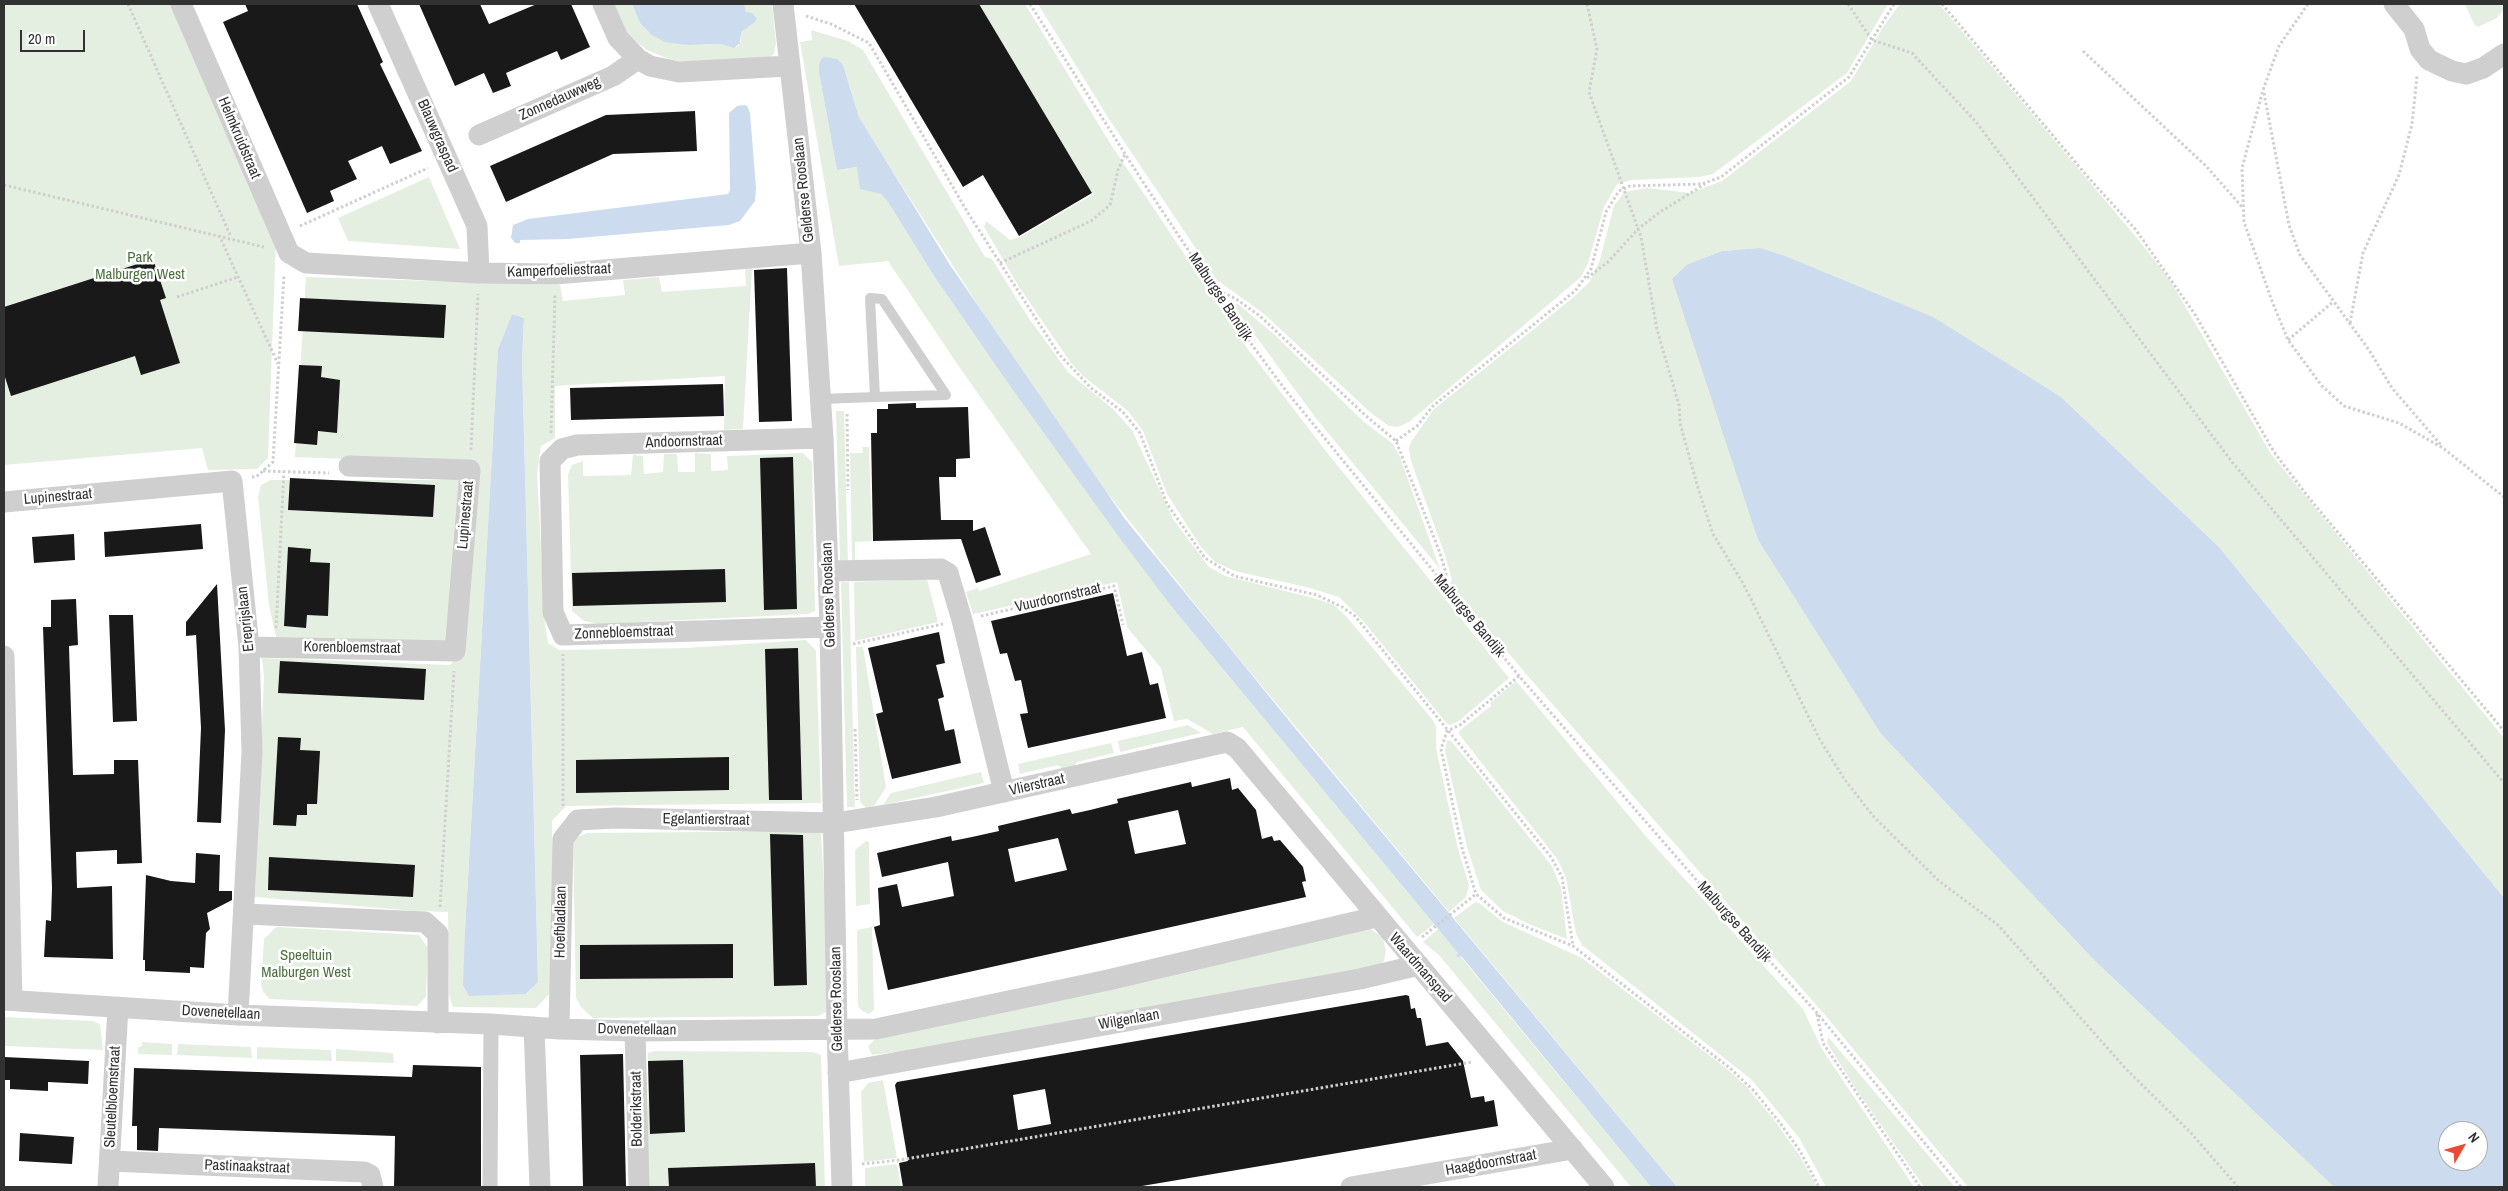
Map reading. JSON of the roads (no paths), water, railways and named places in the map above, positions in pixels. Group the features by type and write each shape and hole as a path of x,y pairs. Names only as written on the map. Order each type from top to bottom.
{"street":[{"name":"Helmkruidstraat","path":"181,4 292,250"},
{"name":"Blauwgraspad","path":"378,4 476,226 479,273"},
{"path":"603,4 618,38 638,59 650,66 679,72 789,66"},
{"path":"2394,4 2414,29 2420,49 2429,60 2452,72 2466,74 2483,68 2504,54"},
{"name":"Gelderse Rooslaan","path":"783,7 811,253 823,438 830,627 835,824 837,1030 842,1177"},
{"name":"Zonnedauwweg","path":"479,135 612,76 638,59"},
{"name":"Kamperfoeliestraat","path":"292,250 479,273 556,274 811,253"},
{"name":"Andoornstraat","path":"550,461 562,449 577,445 823,438"},
{"name":"Zonnebloemstraat","path":"550,461 553,612 563,634 830,627"},
{"name":"Lupinestraat","path":"349,466 470,470 456,651"},
{"name":"Lupinestraat","path":"4,502 232,481"},
{"name":"Ereprijslaan","path":"232,481 249,647 252,752 245,914 238,1015"},
{"path":"828,571 941,569 951,578 1004,792"},
{"name":"Korenbloemstraat","path":"249,647 275,646 456,651"},
{"path":"4,656 8,1000"},
{"name":"Vlierstraat","path":"835,824 936,807 1227,742 1237,748"},
{"name":"Waardmanspad","path":"1237,748 1376,917 1419,965 1604,1187"},
{"name":"Egelantierstraat","path":"563,839 578,820 616,818 835,824"},
{"name":"Hoefbladlaan","path":"559,1029 563,839"},
{"path":"245,914 425,922 438,934 438,1023"},
{"path":"837,1030 876,1029 1108,980 1376,917"},
{"name":"Wilgenlaan","path":"838,1073 1360,979 1419,965"},
{"name":"Dovenetellaan","path":"8,1000 238,1015 490,1024 559,1029 635,1031 837,1030"},
{"name":"Sleutelbloemstraat","path":"108,1187 118,1007"},
{"path":"490,1024 490,1187"},
{"path":"534,1028 540,1187"},
{"name":"Bolderikstraat","path":"635,1031 639,1187"},
{"name":"Haagdoornstraat","path":"1351,1187 1573,1149"},
{"name":"Pastinaakstraat","path":"110,1161 364,1172 370,1175 373,1187"}],"lane":[{"path":"821,399 946,395 882,299 870,298 875,397"}],"water":[{"path":"632,4 744,4 746,12 752,13 757,19 741,32 740,43 734,48 721,44 687,45 665,42 652,35 640,23"},
{"path":"822,58 837,59 843,65 859,117 950,265 1125,519 1295,728 1677,1187 1651,1187 1461,956 1458,958 1456,955 1458,953 1175,611 1122,541 1012,389 934,276 888,202 881,194 860,189 857,167 837,170 819,73 819,65"},
{"path":"745,105 750,113 756,188 755,201 740,221 729,225 568,239 520,240 520,243 515,243 511,238 513,225 528,219 728,194 730,190 729,113 737,106"},
{"path":"1760,248 1785,256 1933,317 2061,397 2219,547 2504,898 2504,1187 2334,1187 2095,961 1881,734 1758,540 1672,279 1688,264 1722,251"},
{"path":"512,314 524,318 522,359 538,982 526,994 469,996 463,985 465,931 498,349"}],"park label":[{"name":"Park Malburgen West","path":"140,266"},
{"name":"Speeltuin Malburgen West","path":"306,964"}]}
